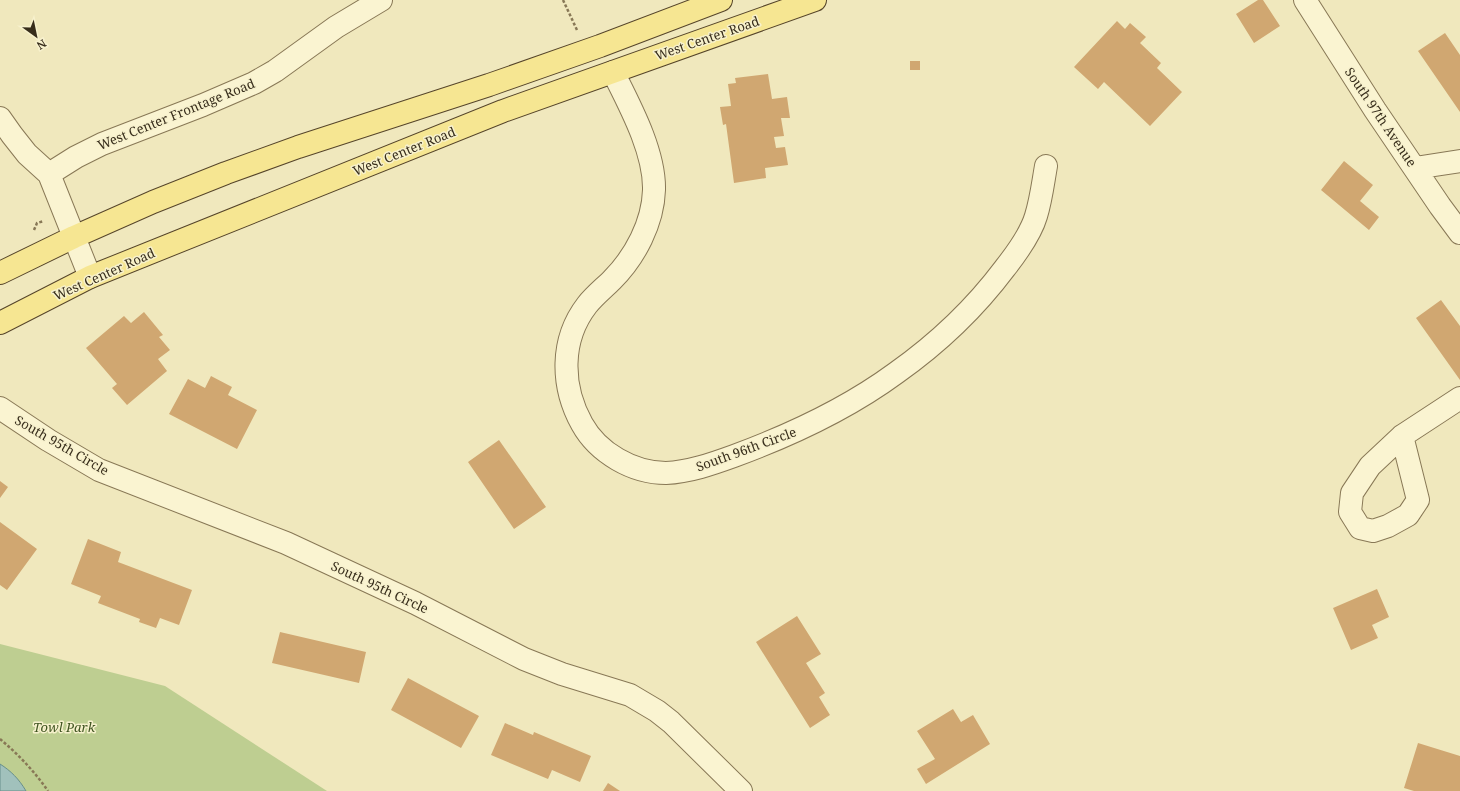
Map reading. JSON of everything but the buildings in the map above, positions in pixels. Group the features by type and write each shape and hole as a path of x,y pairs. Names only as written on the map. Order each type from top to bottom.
{"main road":[{"path":"0,274 74,237 153,202 226,173 298,147 489,85 600,46 721,0"},
{"name":"West Center Road","path":"0,323 90,277 503,111 815,0"}],"street":[{"name":"West Center Frontage Road","path":"49,174 76,157 102,144 203,105 254,83 381,0"},
{"name":"South 97th Avenue","path":"1305,0 1375,110 1460,233"},
{"name":"South 96th Circle","path":"613,72 646,146 652,167 654,191 648,223 632,257 614,278 588,303 576,321 570,336 566,376 571,400 582,425 592,438 609,454 630,466 649,471 665,473 688,470 757,448 818,421 895,374 930,347 963,317 1006,267 1030,231 1036,217 1046,166"},
{"path":"0,118 27,154 49,174 90,277"},
{"path":"1415,168 1460,161"},
{"path":"1402,436 1460,398"},
{"name":"South 95th Circle","path":"0,408 48,440 99,470 286,543 415,603 524,659 562,674 630,695 672,722 741,791"}],"path":[{"path":"563,0 578,32"},
{"path":"0,739 12,749 39,778 48,791"}],"green space":[{"name":"Towl Park","path":"0,644 165,686 327,791 0,791"}],"water":[{"path":"0,764 8,769 26,791 0,791"}]}
